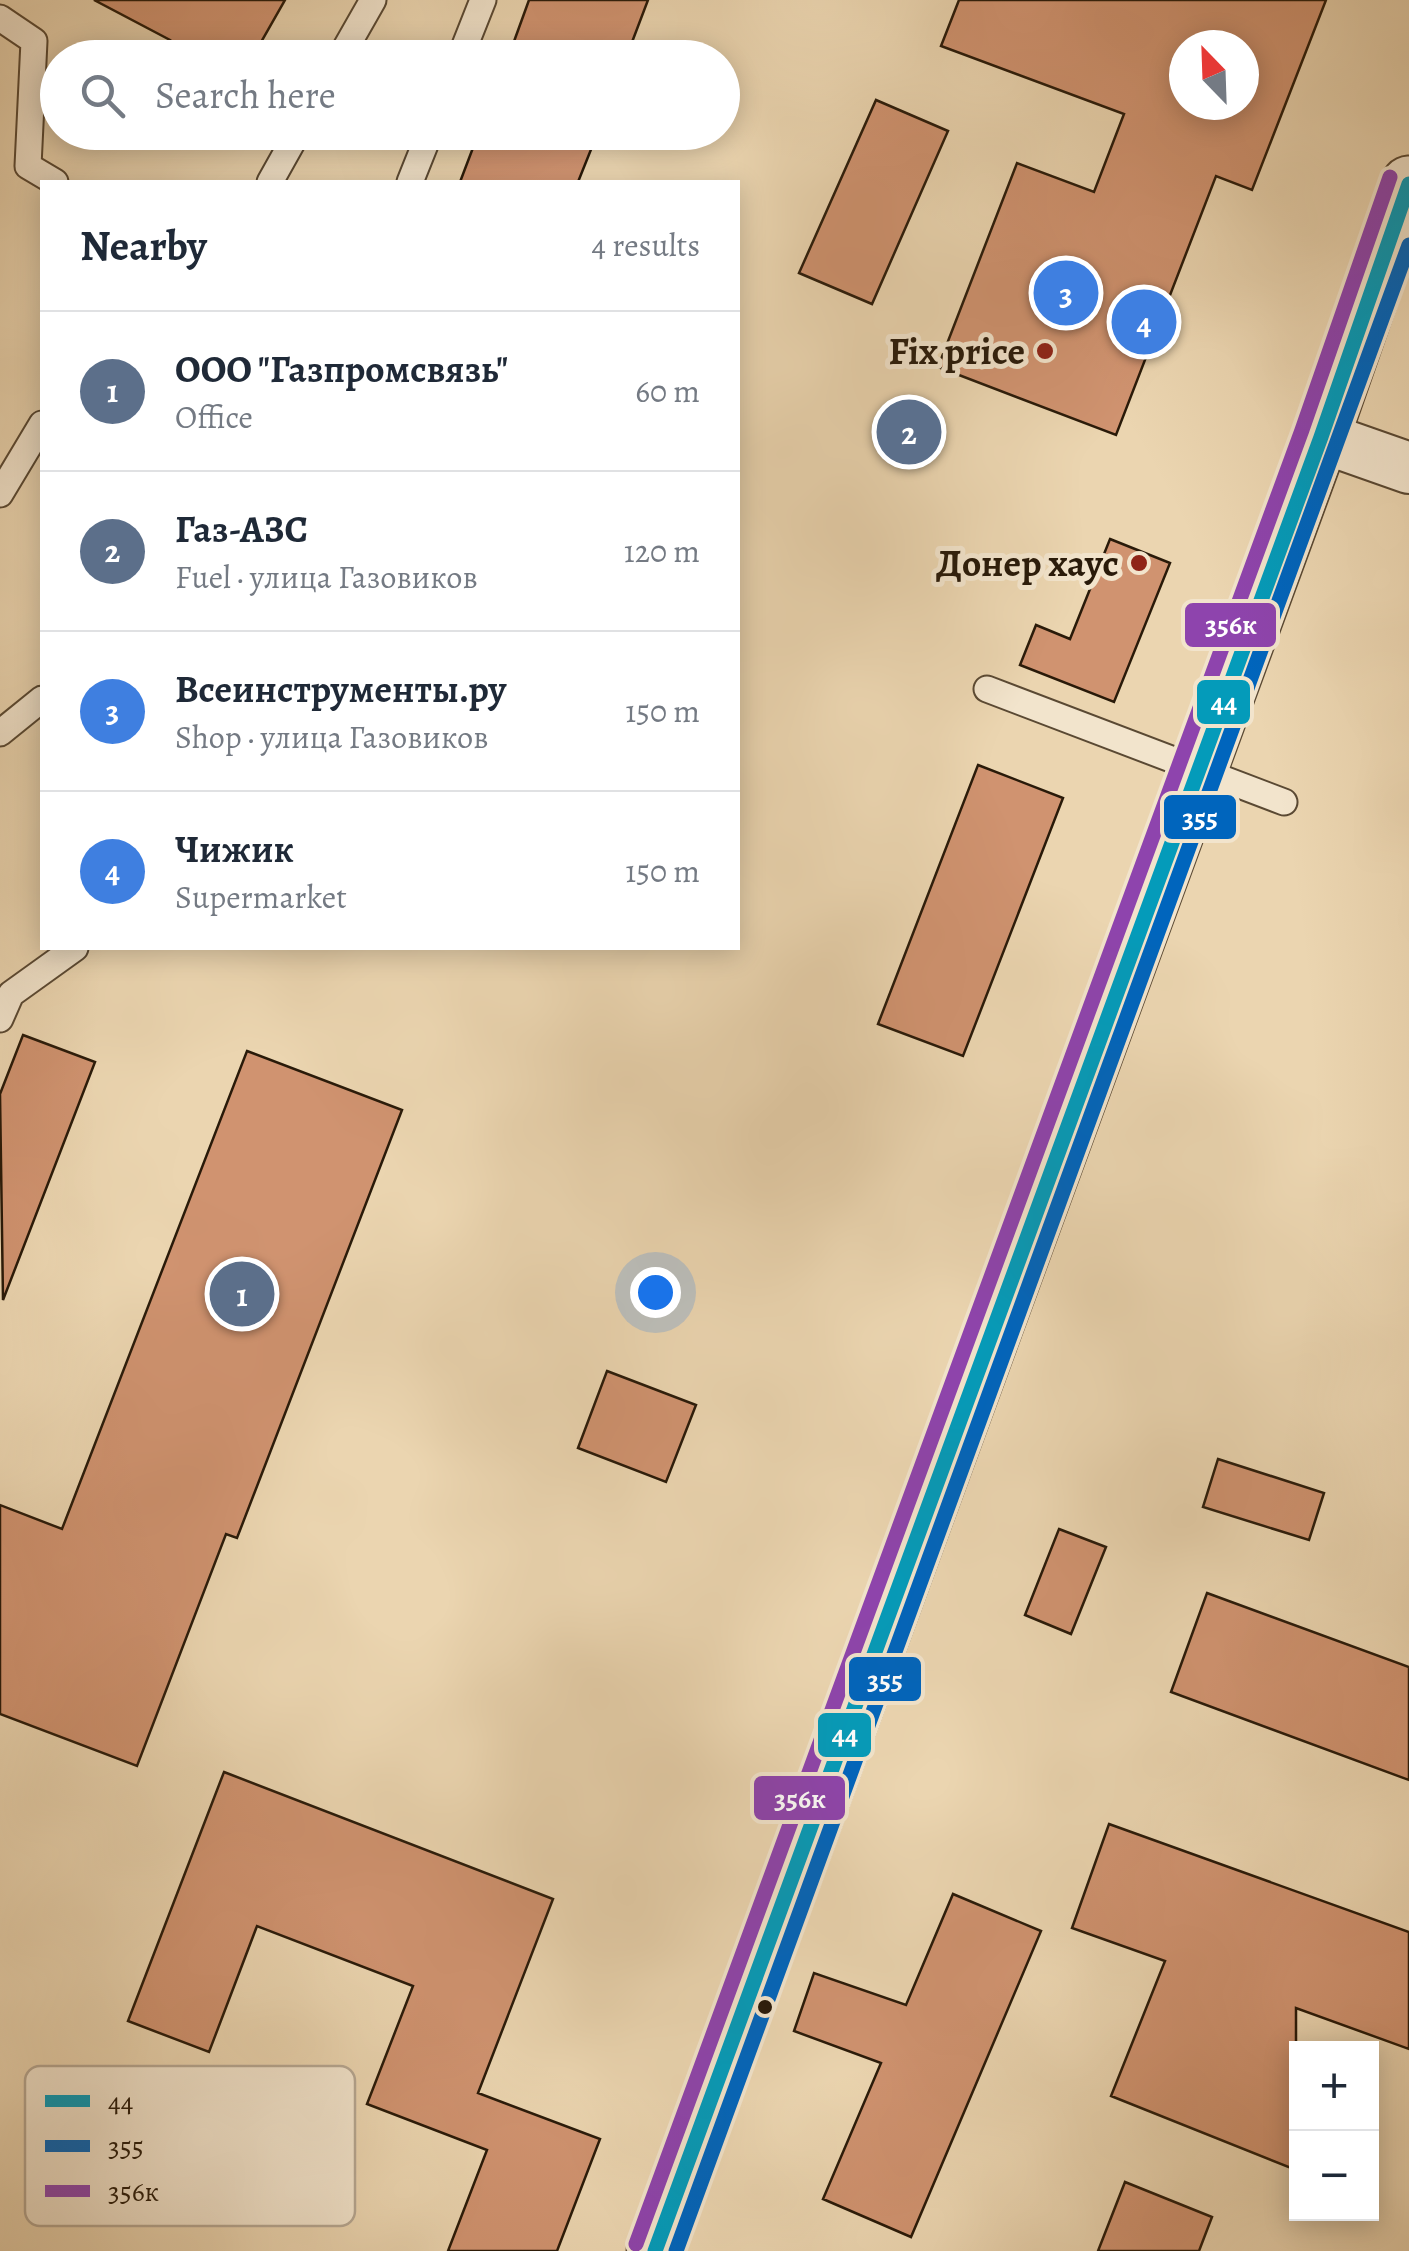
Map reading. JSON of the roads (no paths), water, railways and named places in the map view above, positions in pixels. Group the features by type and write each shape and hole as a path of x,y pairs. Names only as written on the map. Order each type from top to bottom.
{"street":[{"path":"654,2251 1321,437 1409,184"},
{"path":"1321,437 1409,468"}],"lane":[{"path":"350,40 373,0"},
{"path":"467,40 483,0"},
{"path":"0,18 34,42 28,166 52,180"},
{"path":"271,180 288,150"},
{"path":"411,180 423,150"},
{"path":"0,494 40,427"},
{"path":"987,690 1284,802"},
{"path":"0,733 40,702"},
{"path":"0,1019 11,994 73,950"}],"place":[{"name":"Всеинструменты.ру","path":"1066,293"},
{"name":"Чижик","path":"1144,322"},
{"name":"Fix price","path":"1045,351"},
{"name":"Газ-АЗС","path":"909,432"},
{"name":"Донер хаус","path":"1139,563"},
{"name":"ООО \"Газпромсвязь\"","path":"242,1294"}]}
